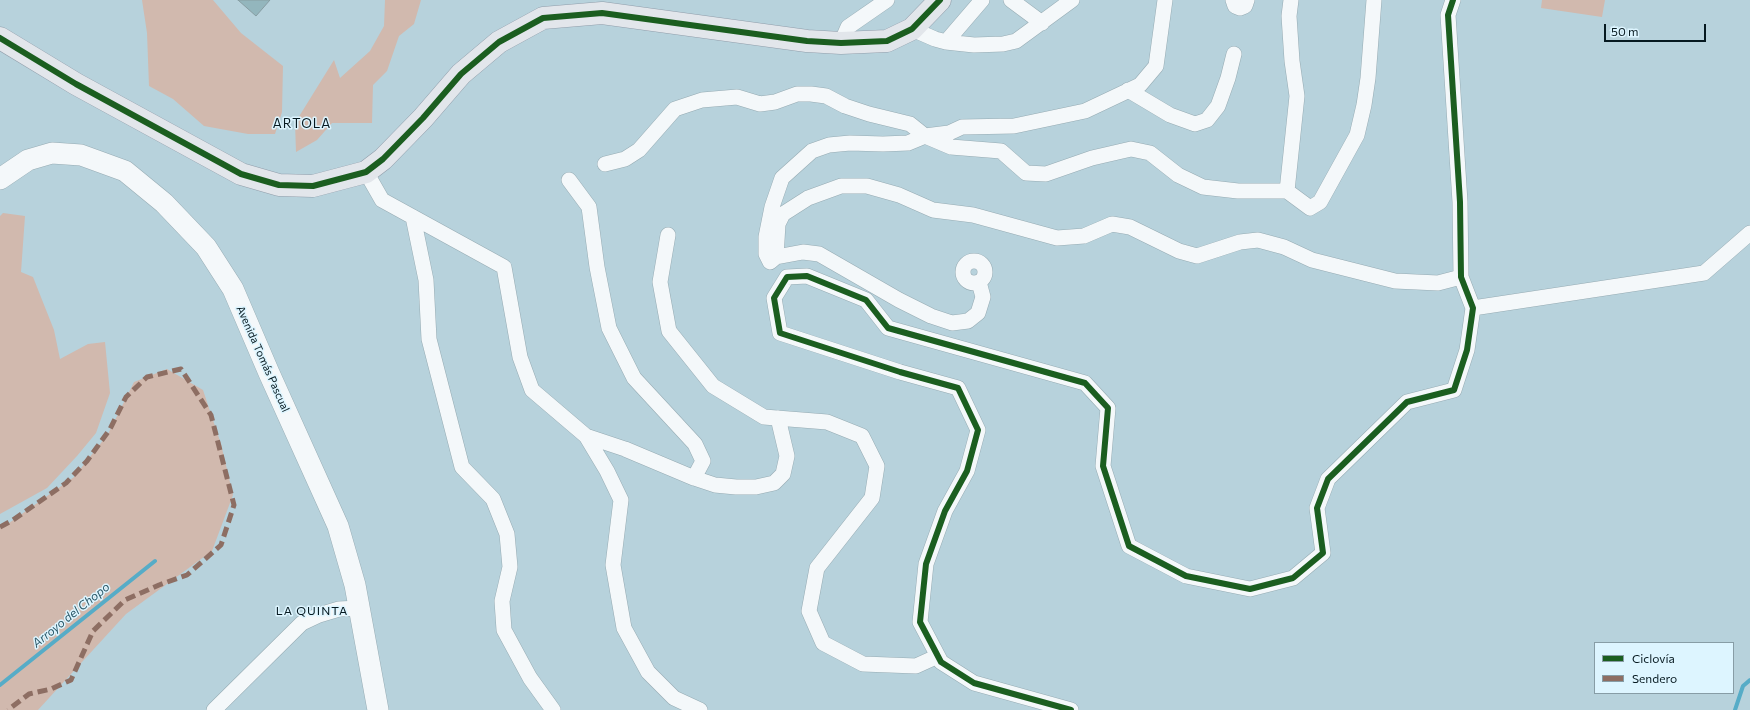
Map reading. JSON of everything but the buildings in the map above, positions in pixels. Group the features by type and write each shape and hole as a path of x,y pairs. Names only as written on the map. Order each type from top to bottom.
{"main road":[{"path":"0,38 76,84 241,174 279,185 313,186 366,172 383,159 423,118 462,74 499,42 543,18 602,12 807,41 841,43 887,41 912,28 940,0"}],"street":[{"path":"841,43 848,27 887,0"},
{"path":"946,42 982,0"},
{"path":"1011,0 1042,23"},
{"path":"912,28 934,39 946,42 974,45 1003,44 1016,41 1072,0"},
{"path":"979,282 983,297 978,312 968,321 952,323 932,316 899,300 819,254 803,252 776,257 770,262 766,254 766,237 782,178 812,151 829,145 850,142 883,144 908,142 925,136 949,133 962,126 1014,126 1085,111 1140,85 1156,66 1165,0"},
{"path":"1232,0 1234,6 1240,8 1245,6 1247,0"},
{"path":"1287,191 1298,96 1290,39 1289,16 1291,0"},
{"path":"606,164 625,159 639,150 675,109 702,100 727,97 760,104 775,102 797,94 810,94 826,96 845,106 863,112 910,124 925,136 951,147 1001,151 1026,173 1046,174 1092,158 1131,149 1150,153 1178,175 1203,187 1238,191 1287,191 1310,208 1320,202 1357,135 1368,78 1374,0"},
{"path":"1071,710 974,683 941,662 920,622 926,564 945,511 967,471 978,430 958,388 900,372 780,333 774,298 787,277 807,276 866,300 888,328 1085,383 1108,408 1103,466 1129,546 1186,576 1250,589 1293,578 1323,553 1316,508 1328,479 1407,402 1454,390 1467,350 1473,308 1461,277 1460,202 1448,15 1453,0"},
{"path":"1128,90 1170,115 1195,124 1207,120 1218,106 1228,78 1234,54"},
{"name":"Avenida Tomás Pascual","path":"0,179 28,160 40,156 52,153 81,155 125,171 164,203 206,247 233,289 338,526 355,585 378,710"},
{"path":"366,172 382,200 504,267 520,357 532,390 586,436 622,500 613,565 624,628 648,672 674,698 700,710"},
{"path":"568,180 589,207 597,267 609,328 634,378 695,444 703,461 694,478"},
{"path":"776,257 778,224 783,214 808,198 841,186 867,186 899,195 933,210 973,215 1057,238 1084,236 1112,224 1130,227 1179,251 1197,256 1240,242 1258,240 1284,247 1312,260 1395,281 1438,283 1461,277"},
{"path":"413,217 426,280 429,340 462,467 493,498 507,534 510,567 502,601 504,630 530,678 553,710"},
{"path":"1473,308 1704,273 1750,233"},
{"path":"668,235 660,282 669,331 713,386 764,417 827,422 862,436 878,466 872,498 817,568 809,610 823,643 863,664 916,666 938,656"},
{"path":"586,436 625,448 694,478 715,485 756,487 774,483 783,474 787,456 778,418"},
{"path":"214,710 302,623 319,615 339,609 359,608"}],"shaded area":[{"path":"142,0 213,0 241,33 283,66 282,112 275,134 248,134 204,126 173,99 149,86 147,33"},
{"path":"385,0 421,0 414,24 399,36 387,71 373,85 372,123 332,123 317,140 296,152 295,123 334,60 340,78 370,51 384,26"},
{"path":"1542,0 1605,0 1602,17 1541,8"},
{"path":"3,213 25,216 21,272 33,277 54,330 60,359 88,344 105,342 110,393 96,433 77,456 47,488 0,514 0,216"},
{"path":"167,369 203,390 221,444 233,495 212,551 126,614 38,710 0,710 0,528 74,477 108,434 134,382"}],"waterway":[{"name":"Arroyo del Chopo","path":"0,685 155,561"},
{"path":"1735,710 1743,686 1750,680"}],"marked path":[{"path":"0,527 13,520 66,483 87,461 110,429 126,397 147,377 181,369 211,415 234,505 221,545 187,575 125,600 93,631 71,680 51,689 29,694 8,710"}],"cycle path":[{"path":"0,38 76,84 241,174 279,185 313,186 366,172 383,159 423,118 461,74 499,42 543,18 602,13 807,41 841,43 887,41 912,29 940,0"},
{"path":"1071,710 974,683 941,662 920,622 926,564 945,511 967,471 978,430 958,388 900,372 780,333 774,298 787,277 807,276 866,300 888,328 1085,383 1108,408 1103,466 1129,546 1186,576 1250,589 1293,578 1323,553 1317,508 1328,479 1407,402 1454,390 1467,350 1473,308 1461,277 1460,202 1448,15 1453,0"}],"district":[{"name":"ARTOLA","path":"302,124"},
{"name":"LA QUINTA","path":"312,611"}]}
